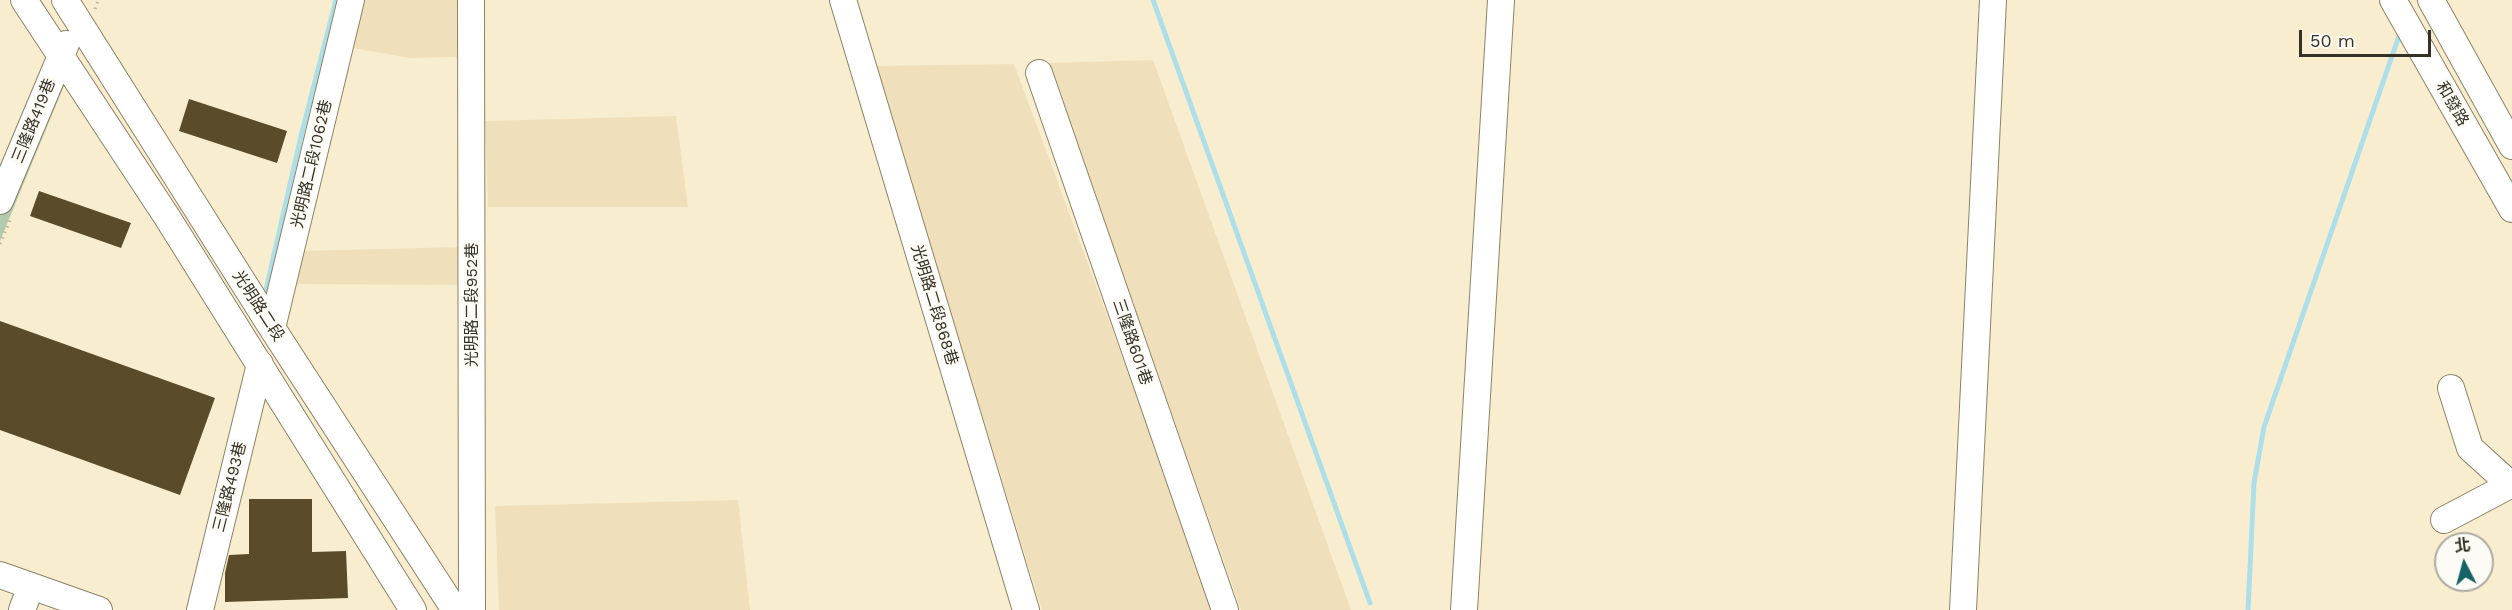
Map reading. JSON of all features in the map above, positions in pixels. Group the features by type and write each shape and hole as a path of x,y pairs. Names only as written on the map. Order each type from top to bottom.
{"street":[{"name":"光明路二段","path":"24,0 70,23 273,328 455,610"},
{"name":"光明路二段1062巷","path":"273,328 351,0"},
{"name":"光明路二段952巷","path":"471,0 472,610"},
{"name":"光明路二段868巷","path":"843,0 1026,610"},
{"path":"1464,610 1501,0"},
{"path":"1963,610 1993,0"},
{"name":"和發路","path":"2393,0 2512,209"},
{"name":"和發路","path":"2431,0 2512,146"},
{"name":"光明路二段","path":"70,23 167,217 413,610"},
{"name":"三隆路419巷","path":"0,201 8,160 70,23"},
{"name":"三隆路601巷","path":"1040,73 1226,610"},
{"name":"三隆路493巷","path":"200,610 260,364"},
{"path":"2444,520 2512,485 2470,447 2451,388"},
{"path":"0,575 99,610"},
{"path":"22,610 32,586"}],"shaded area":[{"path":"361,0 466,0 462,57 409,58 354,48"},
{"path":"1153,60 1351,610 1241,610 1048,63"},
{"path":"1014,64 1216,610 1042,610 875,66"},
{"path":"676,116 688,207 488,207 485,121"},
{"path":"462,247 472,285 291,284 301,251"},
{"path":"738,500 750,610 499,610 495,506"}],"green space":[{"path":"70,71 0,241 0,196"}],"building":[{"path":"189,99 287,131 277,163 179,131"},
{"path":"39,191 131,223 121,248 30,216"},
{"path":"0,321 215,398 180,495 0,430"},
{"path":"249,499 312,499 312,552 346,551 348,598 225,602 225,573 229,555 249,554"}],"waterway":[{"path":"264,299 301,136 336,0"},
{"path":"1153,0 1370,603"},
{"path":"2248,610 2254,483 2264,427 2400,33"}]}
